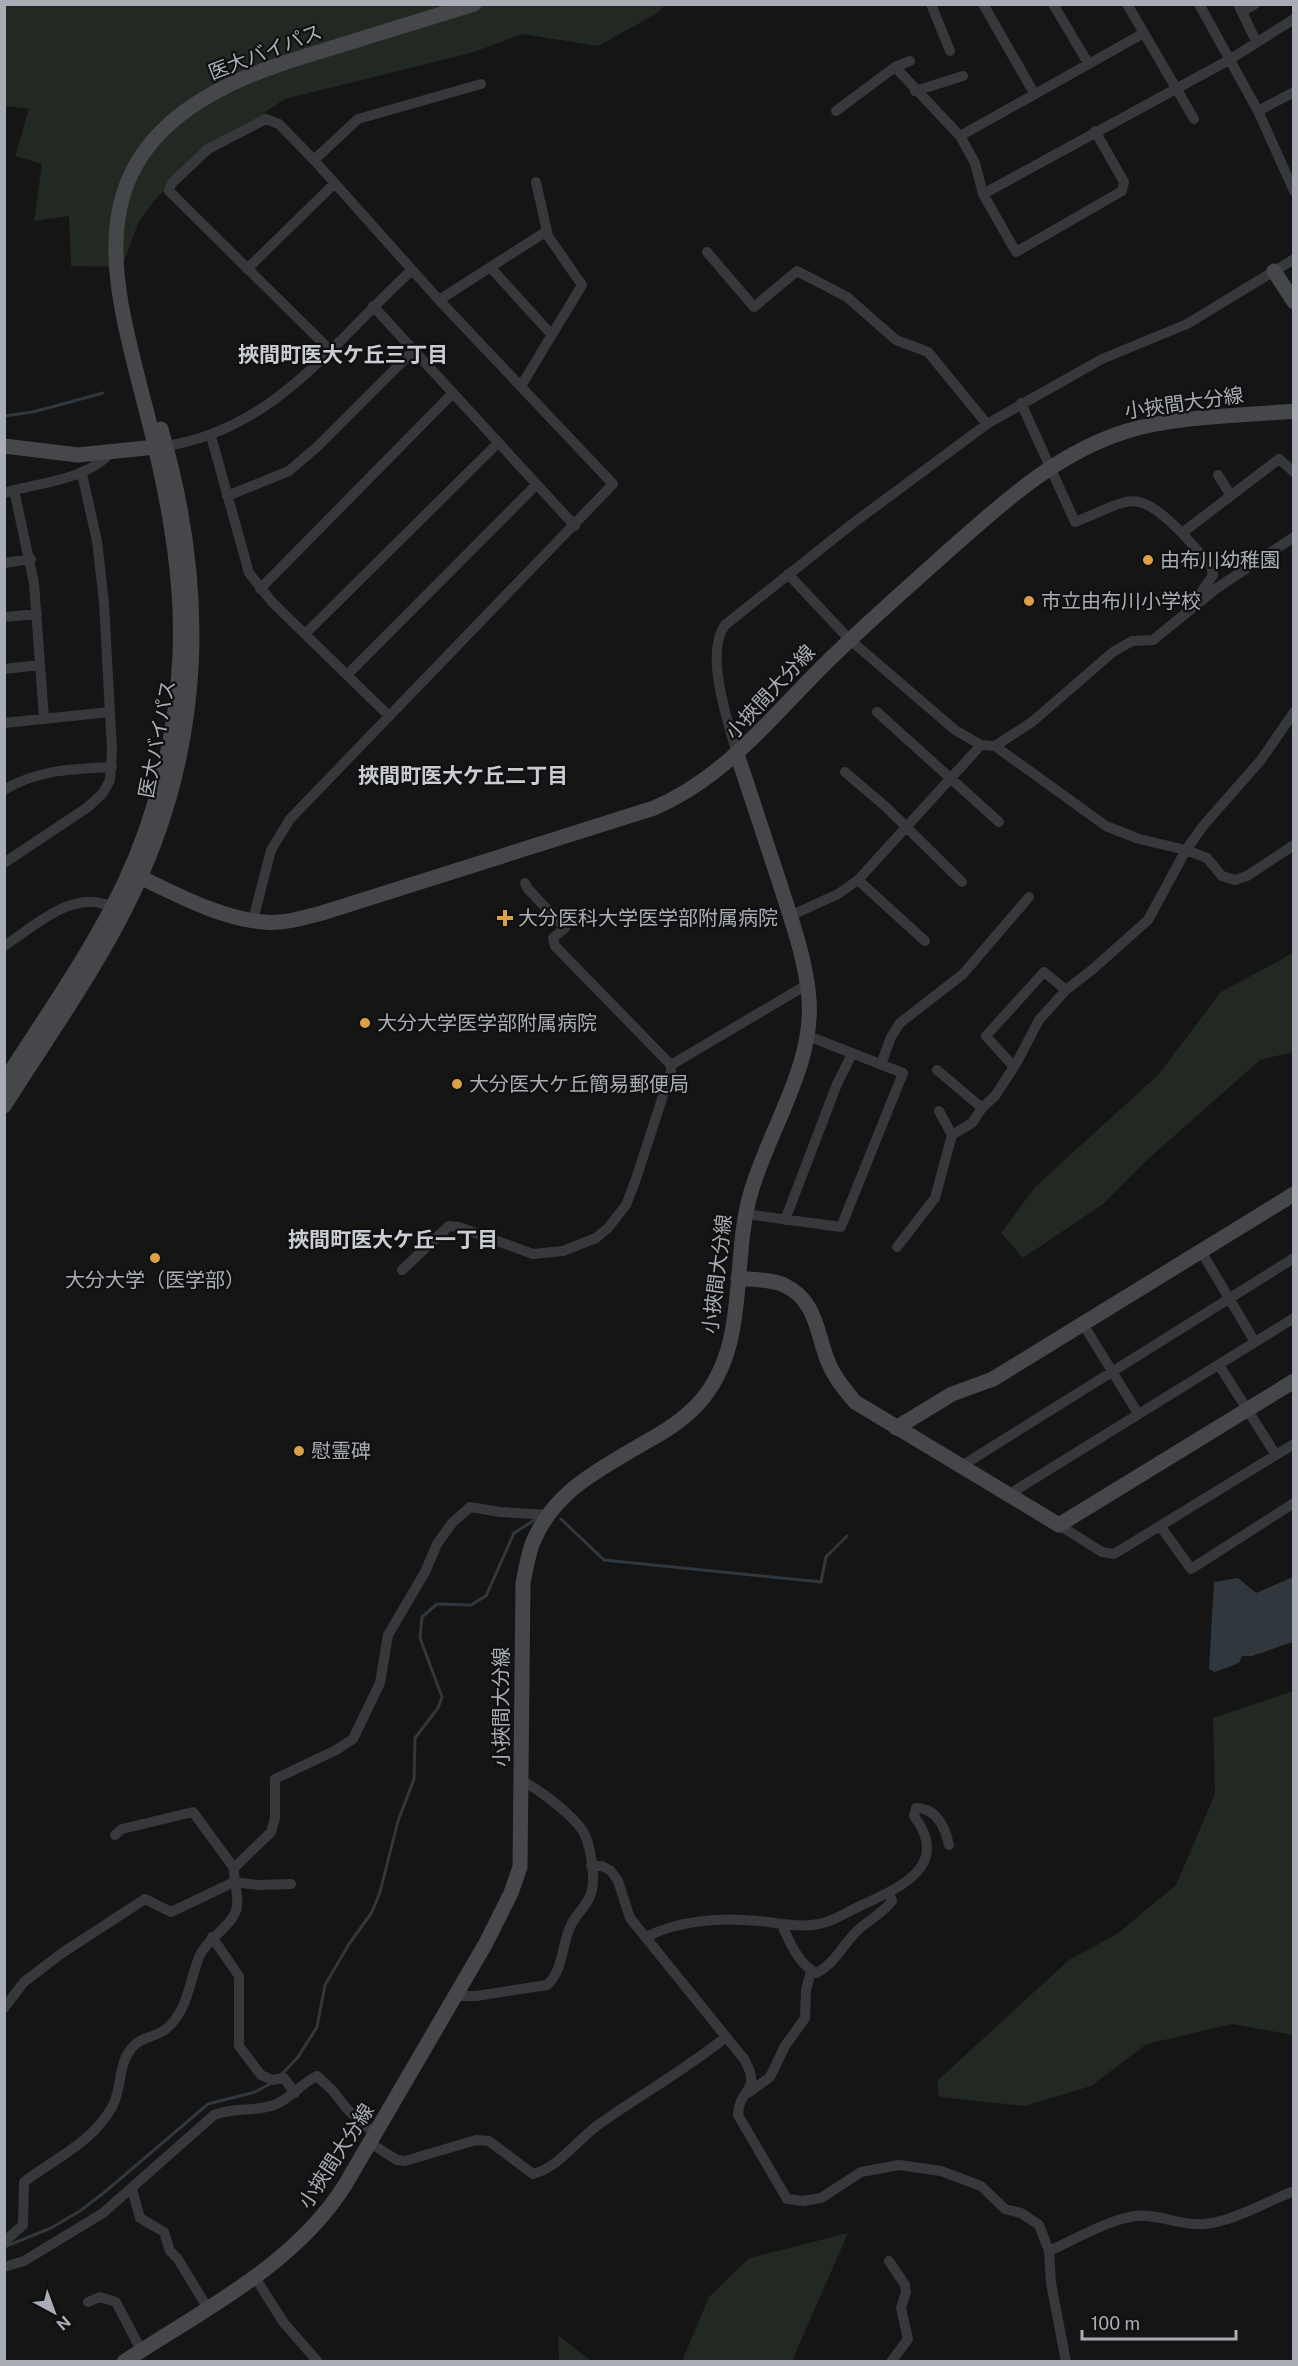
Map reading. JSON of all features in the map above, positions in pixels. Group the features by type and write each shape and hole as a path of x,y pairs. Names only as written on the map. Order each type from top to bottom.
{"main road":[{"name":"医大バイパス","path":"4,1106 106,943 135,875 165,762 179,672 181,621 161,446 152,400 130,347 114,261 116,226 129,177 153,141 196,103 239,80 322,51 474,4"},
{"path":"1274,271 1293,302"},
{"name":"小挾間大分線","path":"124,2361 142,2354 207,2307 280,2259 327,2213 373,2138 457,1996 511,1893 520,1867 523,1583 533,1542 565,1493 683,1419 709,1391 730,1343 746,1214 757,1172 801,1064 808,1036 810,1012 808,984 790,916 737,754 849,639 966,536 1052,465 1094,443 1142,427 1293,411"},
{"path":"4,446 68,455 110,454 161,446"},
{"path":"135,875 210,907 253,920 273,922 303,918 637,814 698,785 737,754"},
{"name":"医大バイパス","path":"4,1082 112,907 135,875"},
{"path":"896,1428 952,1394 993,1380 1293,1194"},
{"path":"738,1278 783,1284 800,1295 814,1313 828,1362 839,1384 855,1402 1059,1525 1293,1381"}],"street":[{"path":"931,4 950,51"},
{"path":"983,4 1034,93"},
{"path":"1053,4 1088,63"},
{"path":"1127,4 1194,119"},
{"path":"1199,4 1258,111 1293,191"},
{"path":"1255,4 1240,8 1256,40"},
{"path":"984,194 1095,131 1229,60 1256,40 1293,19"},
{"path":"960,136 1144,33"},
{"path":"836,111 896,67 910,62"},
{"path":"896,67 915,91 960,136 975,163 984,194 1016,252 1122,192 1124,182 1095,131"},
{"path":"915,91 963,76"},
{"path":"314,160 358,119 482,84"},
{"path":"1258,111 1293,92"},
{"path":"253,920 271,850 284,827 388,715 575,526 613,484 439,300 314,160 279,124 266,119 208,150 171,184 169,191 329,350"},
{"path":"521,386 582,285 547,231 536,182"},
{"path":"247,269 334,184"},
{"path":"439,300 547,231"},
{"path":"706,252 754,307 797,271 847,297 896,340 928,352 987,424"},
{"path":"737,754 718,678 716,651 719,633 725,625 788,574 987,424 1101,359 1187,324 1293,259"},
{"path":"491,268 551,334"},
{"path":"161,446 211,436 244,420 285,394 412,270"},
{"path":"373,306 412,352 575,526"},
{"path":"226,496 289,471 318,446 412,352"},
{"path":"260,589 451,394"},
{"path":"1021,403 1052,465 1075,522 1131,500 1142,501 1156,507 1211,565 1213,575 1191,608"},
{"path":"211,436 249,573 260,589 388,715"},
{"path":"305,634 497,444"},
{"path":"44,718 31,559 9,492 82,474 98,465 110,454"},
{"path":"1182,533 1230,494 1279,459 1293,472"},
{"path":"4,863 88,807 103,793 110,780 112,767 110,712 98,550 82,474"},
{"path":"1218,475 1230,494"},
{"path":"347,675 536,484"},
{"path":"788,574 849,639 955,730 981,746 995,746 1032,722 1113,652 1132,641 1153,640 1191,608 1293,537"},
{"path":"4,563 31,559"},
{"path":"4,617 37,614"},
{"path":"4,669 40,665"},
{"path":"4,723 110,712"},
{"path":"877,712 999,822"},
{"path":"952,1135 972,1123 982,1108 995,1096 1014,1067 1039,1020 1066,990 1148,920 1186,850 1203,826 1262,760 1293,712"},
{"path":"790,916 838,894 858,880 981,746"},
{"path":"995,746 1106,826 1139,839 1186,850 1207,858 1222,876 1235,880 1247,876 1293,845"},
{"path":"4,790 37,774 54,770 112,767"},
{"path":"844,772 886,807 962,882"},
{"path":"858,880 925,941"},
{"path":"402,1269 449,1226 459,1227 532,1254 563,1251 596,1238 608,1228 626,1205 671,1071 671,1065 555,946 553,938 565,928 525,883"},
{"path":"881,1064 891,1037 900,1023 963,974 1029,897"},
{"path":"4,946 74,903 92,900 112,907"},
{"path":"1014,1067 986,1036 1044,972 1066,990"},
{"path":"671,1065 808,984"},
{"path":"746,1214 841,1227 903,1073 808,1036"},
{"path":"785,1220 837,1084 852,1054"},
{"path":"938,1070 982,1108"},
{"path":"897,1247 935,1198 952,1135 939,1111"},
{"path":"1201,1251 1256,1342"},
{"path":"960,1467 1293,1258"},
{"path":"1010,1497 1016,1490 1137,1412 1219,1365 1293,1318"},
{"path":"1083,1324 1137,1412"},
{"path":"1219,1365 1276,1455"},
{"path":"1059,1525 1102,1552 1114,1554 1293,1444"},
{"path":"1161,1527 1191,1569 1293,1503"},
{"path":"234,1868 271,1832 276,1818 275,1779 336,1750 353,1739 380,1683 388,1635 424,1572 437,1544 457,1518 470,1507 478,1506 500,1512 549,1515"},
{"path":"457,1996 476,1996 538,1988 554,1978 571,1924 588,1903 593,1888 585,1834 560,1808 522,1781"},
{"path":"646,1937 683,1926 721,1919 782,1925 820,1924 889,1894 908,1881 927,1853 928,1842 914,1816 916,1808 924,1808 934,1814 945,1828 949,1845"},
{"path":"4,2242 23,2225 24,2182 76,2147 103,2120 114,2103 120,2070 131,2049 144,2038 166,2029 181,2012 200,1954 212,1937 235,1914 237,1903 234,1868 193,1812 122,1829 114,1835"},
{"path":"591,1866 602,1866 611,1871 618,1881 630,1918 726,2037 751,2072 752,2083 739,2105 738,2115 787,2199 802,2201 821,2198 861,2172 899,2165 941,2171 981,2186 1005,2209 1033,2219 1039,2225 1050,2251 1051,2283 1066,2361"},
{"path":"4,2008 24,1982 135,1905 150,1900 171,1912 234,1882 258,1885 291,1884"},
{"path":"782,1925 797,1953 812,1971 817,1973 834,1961 855,1932 886,1909 892,1901 889,1894"},
{"path":"212,1937 239,1976 239,2046 261,2075 272,2080 284,2078 295,2092"},
{"path":"747,2093 770,2077 784,2046 805,2018 806,1990 812,1971"},
{"path":"4,2267 24,2261 74,2232 132,2189 214,2115 226,2110 272,2106 317,2076 373,2138 397,2160 405,2161 476,2140 489,2141 532,2174 547,2170 592,2130 675,2076 726,2037"},
{"path":"132,2189 141,2218 164,2232 170,2251 178,2259 207,2307"},
{"path":"1050,2251 1117,2220 1150,2216 1204,2224 1226,2219 1293,2191"},
{"path":"889,2261 906,2292 901,2308 908,2339 891,2361"},
{"path":"254,2276 284,2323 318,2361"},
{"path":"88,2302 100,2297 116,2302 142,2354"}],"shaded area":[{"path":"4,5 665,5 656,14 598,46 522,34 474,52 285,99 265,112 266,119 235,133 158,196 139,221 122,267 71,266 69,216 34,221 42,164 15,156 29,109 5,106"},
{"path":"1293,953 1293,1052 1260,1060 1147,1160 1103,1204 1023,1258 1001,1233 1035,1187 1158,1075 1221,992"},
{"path":"1293,1577 1293,1642 1252,1656 1242,1656 1239,1663 1215,1672 1209,1669 1214,1582 1238,1578 1256,1593"},
{"path":"1293,1691 1293,2035 1232,2024 1147,2044 1091,2086 1025,2106 939,2097 937,2081 1069,1960 1117,1934 1176,1885 1215,1794 1213,1718"},
{"path":"848,2233 792,2361 682,2361 709,2297 749,2258"},
{"path":"558,2335 591,2361 559,2361"}],"waterway":[{"path":"4,416 33,412 103,393"},
{"path":"280,2076 298,2057 317,2027 325,1985 349,1944 372,1912 380,1892 398,1821 414,1779 415,1738 438,1708 442,1697 420,1638 422,1617 437,1604 471,1605 486,1596 514,1533 536,1519"},
{"path":"561,1519 604,1560 821,1582 826,1557 847,1536"},
{"path":"4,2247 51,2228 80,2211 208,2104 255,2092 270,2084"}],"place":[{"name":"由布川幼稚園","path":"1148,560"},
{"name":"市立由布川小学校","path":"1029,601"},
{"name":"大分医科大学医学部附属病院","path":"505,918"},
{"name":"大分大学医学部附属病院","path":"365,1023"},
{"name":"大分医大ケ丘簡易郵便局","path":"457,1084"},
{"name":"大分大学（医学部）","path":"155,1258"},
{"name":"慰霊碑","path":"299,1451"}],"district":[{"name":"挾間町医大ケ丘三丁目","path":"343,354"},
{"name":"挾間町医大ケ丘二丁目","path":"463,775"},
{"name":"挾間町医大ケ丘一丁目","path":"393,1239"}]}
